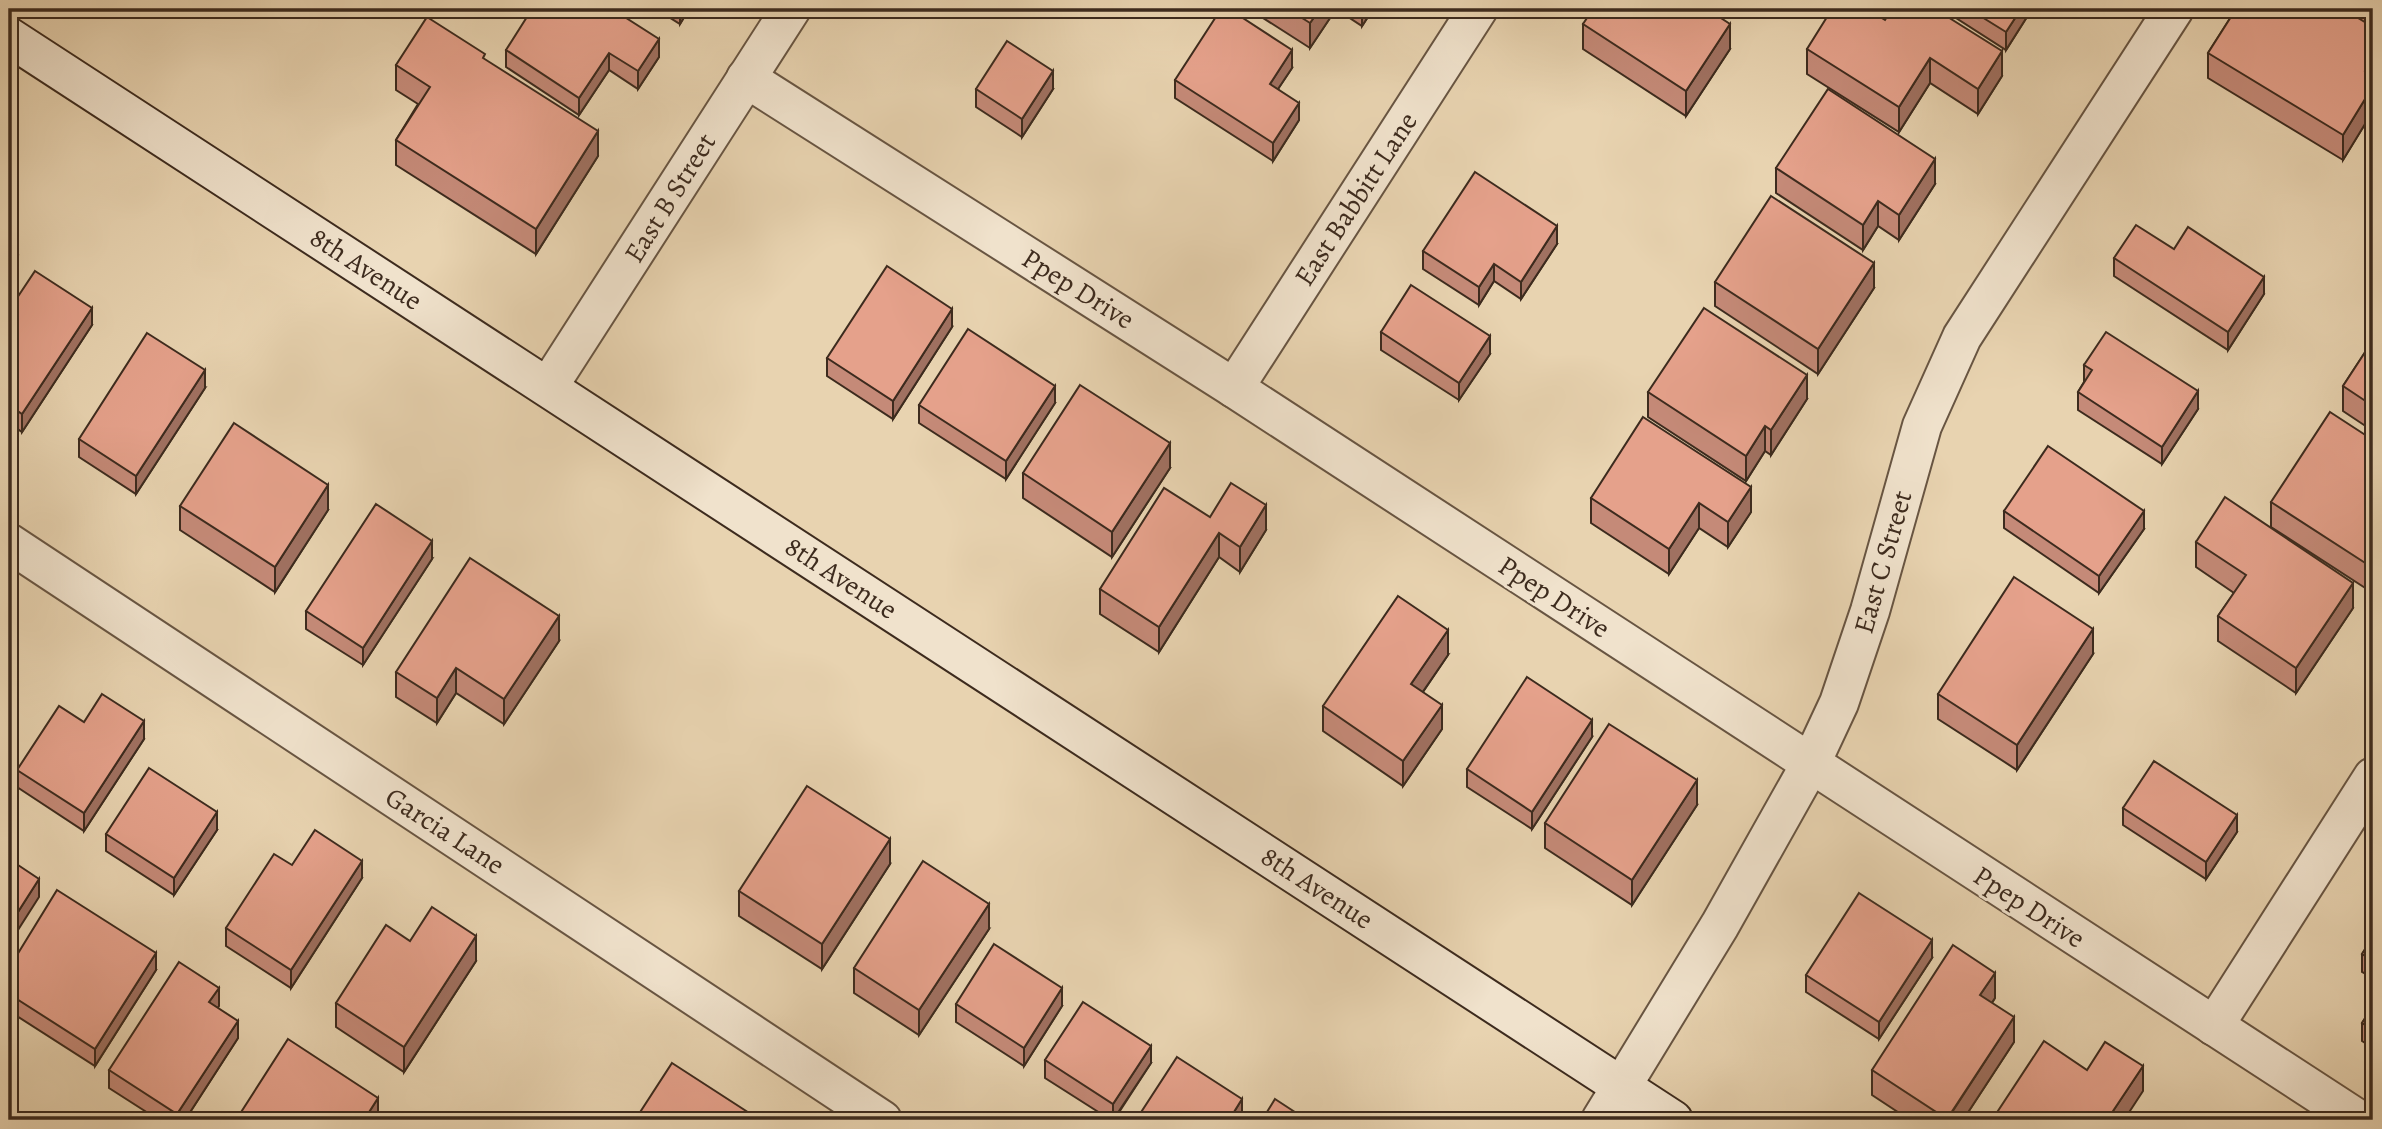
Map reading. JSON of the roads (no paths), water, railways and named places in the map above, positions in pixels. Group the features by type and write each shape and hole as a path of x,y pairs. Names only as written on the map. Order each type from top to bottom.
{"street":[{"name":"East B Street","path":"548,387 791,9"},
{"name":"East Babbitt Lane","path":"1234,388 1478,9"},
{"name":"East C Street","path":"1601,1120 1720,925 1810,765 1839,703 1870,611 1922,426 1962,337 2174,9"},
{"name":"8th Avenue","path":"9,37 1673,1120"},
{"name":"Ppep Drive","path":"746,78 1234,388 2359,1120"},
{"name":"Garcia Lane","path":"9,543 882,1120"},
{"path":"2214,1027 2373,777"}]}
